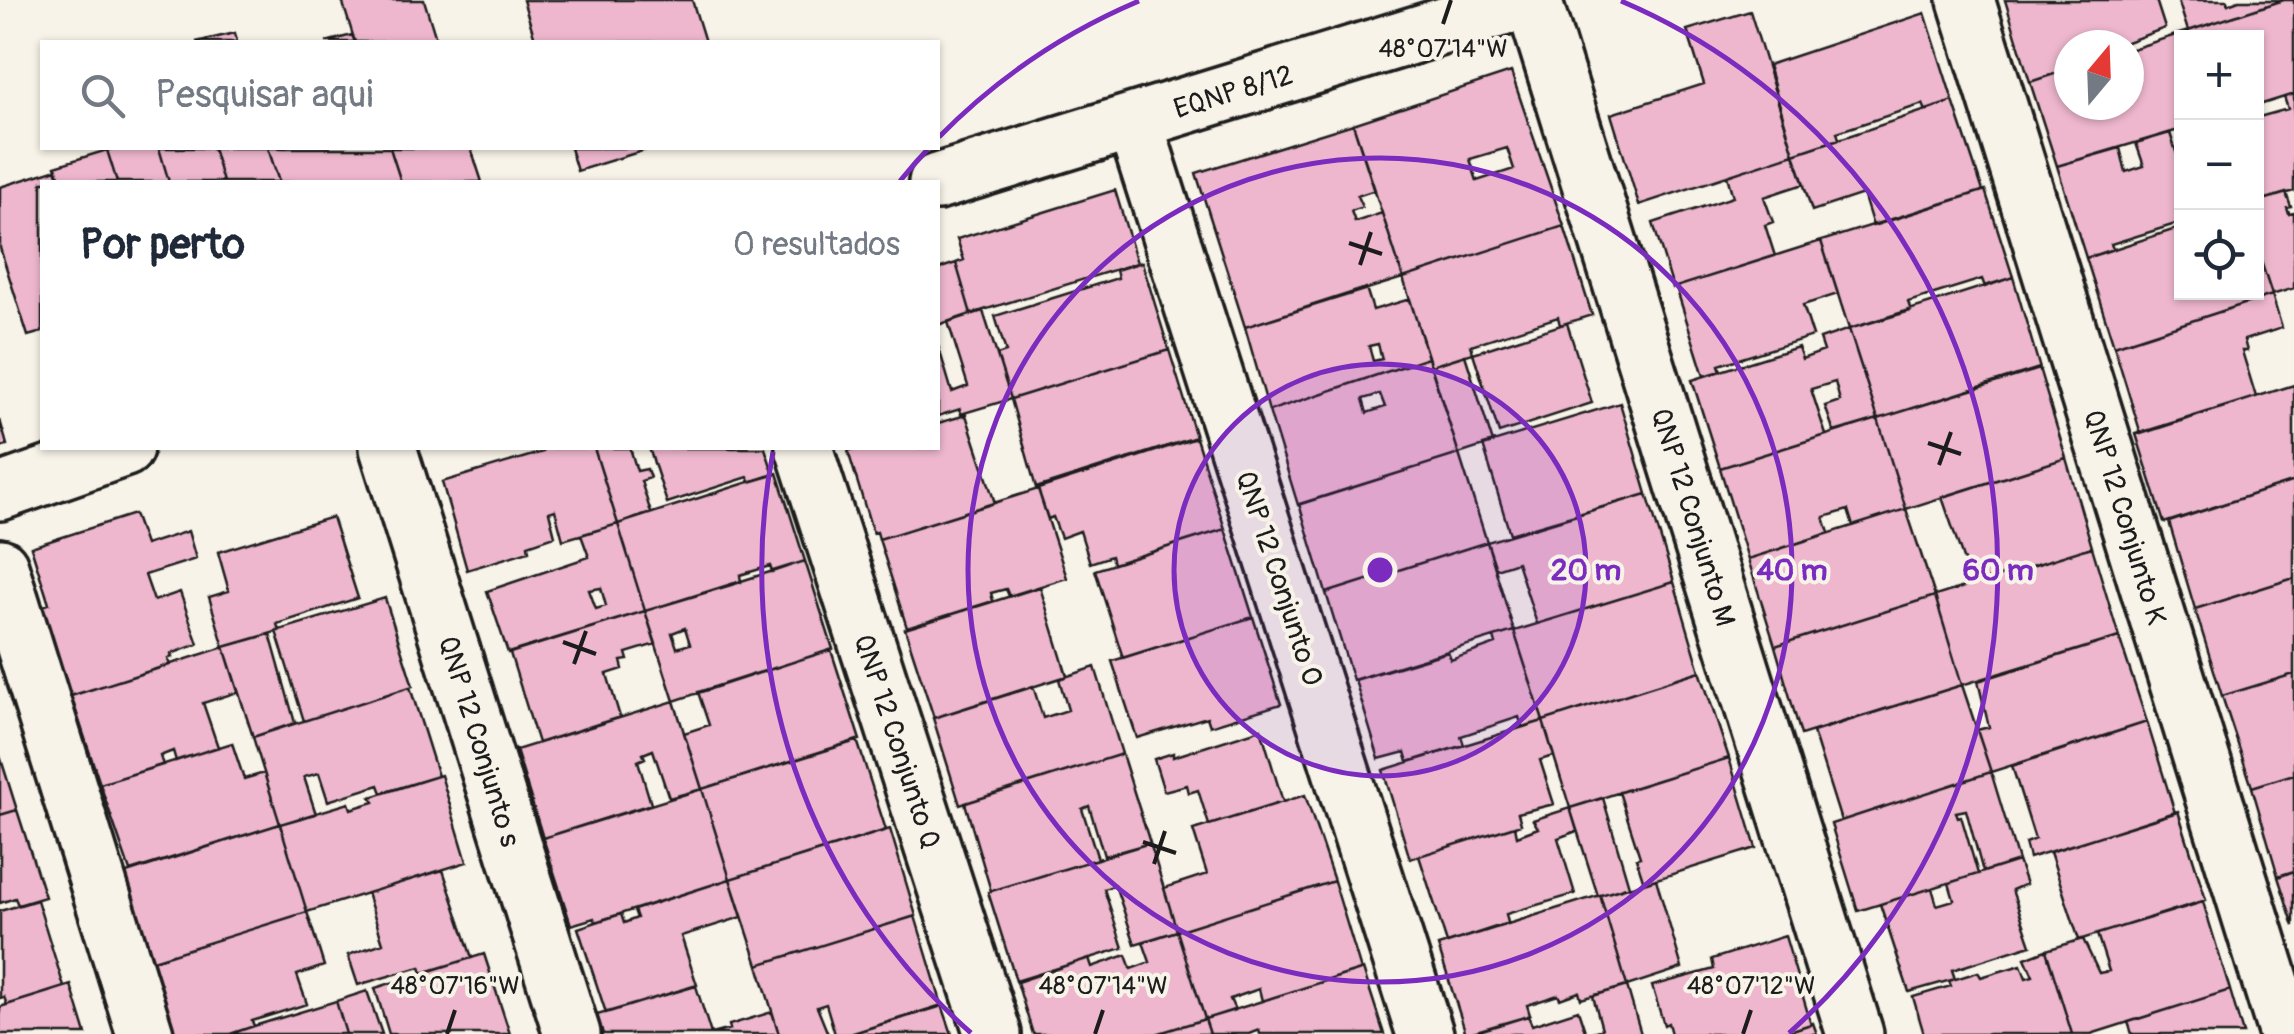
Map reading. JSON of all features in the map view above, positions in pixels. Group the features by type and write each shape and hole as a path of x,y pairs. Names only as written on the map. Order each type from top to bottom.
{"street":[{"name":"EQNP 8/12","path":"940,181 1531,0"},
{"name":"QNP 12 Conjunto M","path":"1531,0 1855,1034"},
{"name":"QNP 12 Conjunto K","path":"1966,0 2287,1034"},
{"name":"QNP 12 Conjunto O","path":"1134,122 1425,1034"},
{"path":"0,492 119,450"},
{"name":"QNP 12 Conjunto s","path":"389,450 572,1034"},
{"name":"QNP 12 Conjunto Q","path":"805,450 993,1034"},
{"path":"0,566 145,1034"}],"building":[{"path":"342,0 424,0 436,40 354,40"},
{"path":"523,0 692,0 704,40 535,40"},
{"path":"2005,0 2156,0 2165,28 2144,36 2144,30 2054,30 2054,74 2030,82"},
{"path":"2178,0 2227,0 2228,4 2239,0 2284,0 2191,30 2188,30"},
{"path":"2294,0 2294,94 2264,103 2264,30 2191,30"},
{"path":"1750,11 1794,154 1639,205 1611,114 1704,84 1687,30"},
{"path":"1925,13 1953,101 1926,111 1923,104 1837,132 1839,139 1794,154 1768,65"},
{"path":"235,33 237,40 205,40"},
{"path":"2174,36 2174,131 2057,166 2030,82 2054,74 2054,120 2144,120 2144,45"},
{"path":"1511,72 1564,226 1403,278 1353,124","holes":["1507,148 1514,169 1477,181 1470,159"]},
{"path":"2294,94 2294,191 2264,200 2264,116 2288,109 2284,97"},
{"path":"1953,101 1983,191 1873,226 1863,194 1812,211 1794,154"},
{"path":"1353,124 1375,190 1357,196 1362,207 1351,211 1355,222 1382,213 1403,278 1245,327 1196,173"},
{"path":"2170,133 2174,145 2174,224 2111,244 2113,249 2086,258 2057,166 2120,148 2126,172 2144,166 2136,143"},
{"path":"107,150 160,150 168,180 116,180"},
{"path":"107,150 116,180 60,180 55,166"},
{"path":"160,150 214,150 222,180 168,180"},
{"path":"214,150 269,150 278,180 222,180"},
{"path":"269,150 391,150 400,180 278,180"},
{"path":"391,150 472,150 481,180 400,180"},
{"path":"571,150 645,150 577,171"},
{"path":"1794,154 1804,184 1764,197 1773,222 1765,225 1775,256 1673,288 1653,223 1733,197 1727,176"},
{"path":"57,169 60,180 40,180 40,333 28,336 0,248 0,187"},
{"path":"1115,190 1137,263 971,314 956,263 964,260 957,239"},
{"path":"1985,190 2013,277 1985,287 1982,279 1908,302 1911,311 1849,329 1821,241"},
{"path":"2286,193 2289,214 2294,213 2294,288 2272,295 2264,270 2264,200"},
{"path":"1564,226 1592,315 1560,325 1558,317 1471,345 1473,353 1431,366 1403,278"},
{"path":"2174,230 2174,300 2257,300 2114,346 2086,258"},
{"path":"1821,241 1838,294 1803,305 1813,336 1719,365 1721,371 1704,376 1676,287"},
{"path":"1142,262 1169,350 1011,399 997,355 1006,352 995,316 1118,278 1116,270"},
{"path":"956,263 971,314 940,324 940,268"},
{"path":"2264,270 2272,295 2264,298"},
{"path":"2013,277 2040,369 1878,419 1849,329"},
{"path":"1366,288 1373,310 1410,299 1428,358 1269,411 1245,327","holes":["1378,344 1382,359 1373,361 1369,346"]},
{"path":"2272,295 2282,328 2244,340 2247,351 2242,351 2256,397 2141,434 2114,346"},
{"path":"983,311 1011,399 961,414 960,409 940,415 940,352 952,392 968,386 948,322"},
{"path":"1567,323 1592,403 1499,433 1473,353"},
{"path":"1849,329 1878,419 1834,432 1825,406 1840,401 1835,382 1811,389 1826,435 1720,468 1692,380 1798,347 1802,359 1824,351 1820,339"},
{"path":"1169,350 1196,437 1036,488 1011,399"},
{"path":"1465,355 1493,443 1459,454 1431,366"},
{"path":"1428,358 1459,454 1298,505 1269,411","holes":["1380,394 1385,407 1367,413 1363,399"]},
{"path":"2039,368 2066,458 1906,509 1878,419"},
{"path":"2294,385 2294,481 2164,523 2136,434"},
{"path":"1620,403 1647,494 1510,534 1483,445"},
{"path":"966,415 995,503 879,539 877,532 873,533 848,451 940,450 940,422"},
{"path":"1878,419 1906,509 1853,526 1848,510 1824,517 1829,533 1748,559 1720,468"},
{"path":"0,420 7,445 0,447"},
{"path":"1196,438 1225,529 1113,564 1111,556 1090,563 1080,531 1061,538 1053,517 1048,519 1038,489"},
{"path":"595,450 618,524 563,540 555,510 549,512 555,536 528,545 529,551 467,570 442,482 543,452"},
{"path":"595,450 631,450 637,471 647,469 650,478 641,481 651,513 618,524"},
{"path":"650,450 766,450 774,475 750,482 748,477 667,503"},
{"path":"1459,454 1487,542 1326,593 1299,504"},
{"path":"2066,458 2092,547 1972,585 1942,497"},
{"path":"777,473 805,561 772,572 770,566 740,575 741,582 645,611 618,524"},
{"path":"2294,481 2294,578 2195,609 2169,522"},
{"path":"1038,489 1067,578 1009,596 1006,589 991,593 993,601 907,628 879,539"},
{"path":"1647,494 1674,582 1537,624 1517,562 1496,569 1487,542"},
{"path":"1906,509 1935,596 1775,646 1748,559"},
{"path":"134,514 145,545 188,531 196,559 145,575 154,601 180,592 198,644 171,654 170,665 67,697 36,608 49,604 31,547"},
{"path":"332,517 358,598 277,624 279,631 224,647 209,597 229,591 218,552"},
{"path":"618,524 645,611 508,653 487,591 589,557 581,535","holes":["601,588 606,606 596,609 589,590"]},
{"path":"1225,529 1253,617 1123,658 1095,570"},
{"path":"1487,542 1514,631 1353,680 1326,593"},
{"path":"2092,547 2119,637 1962,685 1935,596"},
{"path":"805,561 833,649 674,701 645,611","holes":["685,628 690,644 677,648 672,633"]},
{"path":"2294,578 2294,674 2222,696 2195,609"},
{"path":"1674,582 1700,671 1543,721 1514,631"},
{"path":"1040,587 1067,676 934,718 905,629"},
{"path":"1935,596 1962,685 1801,735 1775,646"},
{"path":"385,598 413,686 304,721 276,631"},
{"path":"645,611 656,644 626,653 628,660 621,661 623,669 607,674 620,717 538,743 510,653"},
{"path":"1253,617 1281,704 1210,726 1207,717 1137,738 1112,661"},
{"path":"1514,631 1543,721 1522,727 1519,717 1461,736 1464,745 1408,762 1405,752 1379,759 1355,680 1448,652 1451,660 1496,644 1494,637"},
{"path":"270,634 295,723 253,737 224,647"},
{"path":"2119,637 2147,722 1991,772 1977,730 1989,727 1978,681"},
{"path":"224,647 238,692 203,703 218,747 176,761 173,751 160,756 163,765 100,784 71,696"},
{"path":"831,650 860,740 702,789 684,733 709,725 698,692"},
{"path":"1095,667 1122,754 960,805 933,718 1033,686 1043,718 1068,710 1059,679"},
{"path":"1700,671 1729,758 1570,808 1543,721"},
{"path":"2294,674 2294,774 2252,787 2222,696"},
{"path":"1962,685 1991,772 1841,821 1813,732"},
{"path":"410,687 438,776 382,793 379,785 328,801 319,773 304,777 316,814 280,824 253,737"},
{"path":"674,701 702,789 669,798 653,750 638,761 651,804 543,838 516,750"},
{"path":"1543,721 1554,756 1540,760 1554,804 1518,813 1521,824 1410,859 1383,770"},
{"path":"2147,722 2175,813 2029,858 2025,843 2035,839 2012,766"},
{"path":"1261,729 1283,802 1209,825 1198,790 1189,793 1187,785 1164,791 1154,759 1173,753 1173,757"},
{"path":"857,740 886,830 730,879 702,789"},
{"path":"232,743 244,779 264,773 280,824 130,871 100,784"},
{"path":"1122,754 1150,843 1104,856 1089,806 1082,809 1098,859 991,891 965,803"},
{"path":"0,756 17,810 0,815"},
{"path":"1729,758 1756,848 1644,883 1636,858 1640,857 1619,792"},
{"path":"1991,772 2018,861 1983,872 1966,810 1956,812 1961,816 1978,874 1858,911 1831,824"},
{"path":"2294,774 2294,871 2278,876 2252,787"},
{"path":"441,775 467,862 307,912 280,824 349,803 351,809 374,802 371,797"},
{"path":"702,789 730,879 595,922 594,918 571,925 543,838"},
{"path":"1305,795 1334,881 1177,931 1164,888 1207,874 1193,830"},
{"path":"1603,798 1629,886 1598,896 1570,808"},
{"path":"1570,808 1577,831 1558,838 1575,894 1506,914 1508,923 1447,943 1419,856 1515,826 1517,836 1538,828 1533,820"},
{"path":"17,810 45,897 18,905 15,898 0,903 0,815"},
{"path":"2178,811 2206,900 2079,940 2050,852"},
{"path":"280,824 307,912 147,962 120,875"},
{"path":"890,829 916,916 758,965 730,879"},
{"path":"1150,843 1177,931 1135,944 1115,885 1104,889 1123,948 1016,981 988,892"},
{"path":"2018,861 2026,884 2012,890 2031,945 1952,970 1955,979 1909,992 1880,904 1932,888 1937,905 1954,900 1949,883"},
{"path":"443,870 472,958 422,973 420,967 358,985 348,955 383,943 367,893"},
{"path":"2294,871 2294,926 2278,877"},
{"path":"730,879 742,917 681,936 697,985 606,1013 578,928 621,914 624,923 637,918 634,910"},
{"path":"1656,879 1682,968 1627,986 1600,895"},
{"path":"1334,881 1361,970 1262,1001 1259,989 1230,999 1235,1010 1205,1019 1177,931"},
{"path":"1600,895 1627,986 1581,999 1579,992 1560,999 1558,995 1527,1005 1528,1016 1466,1034 1438,946"},
{"path":"37,900 64,987 7,1005 4,997 0,998 0,911"},
{"path":"2203,902 2230,990 2091,1034 2072,1034 2046,950 2083,939 2099,973 2109,971 2097,934"},
{"path":"307,912 324,966 297,975 307,1004 252,1021 254,1026 230,1034 170,1034 147,962"},
{"path":"915,916 942,1005 850,1034 835,1034 826,1004 817,1007 828,1034 779,1034 758,965"},
{"path":"1177,931 1205,1019 1156,1034 1033,1034 1017,982 1089,958 1092,967 1126,955 1131,969 1150,962 1143,942"},
{"path":"1785,936 1811,1024 1780,1034 1671,1034 1668,1023 1664,1025 1652,986 1714,969 1712,959"},
{"path":"2046,950 2072,1034 1924,1034 1913,997 1951,986 1949,981 1978,972 1981,977 2021,965 2026,978 2033,976 2025,958"},
{"path":"484,954 510,1034 389,1034 375,988"},
{"path":"1363,969 1384,1034 1260,1034 1259,1030 1249,1034 1210,1034 1205,1019"},
{"path":"71,985 86,1034 0,1034 0,1007"},
{"path":"696,986 711,1034 603,1034 597,1015"},
{"path":"1627,986 1641,1034 1586,1034 1602,1029 1593,996"},
{"path":"2230,990 2243,1034 2132,1034 2128,1022"},
{"path":"367,991 382,1034 346,1034 336,1001"},
{"path":"336,1001 346,1034 230,1034 254,1026"},
{"path":"942,1005 952,1034 850,1034 939,1007"},
{"path":"1578,1010 1586,1034 1469,1034 1528,1016 1532,1025"},
{"path":"772,1012 779,1034 711,1034 730,1029 729,1025"},
{"path":"1205,1019 1210,1034 1156,1034"},
{"path":"1811,1024 1817,1034 1780,1034"}]}
